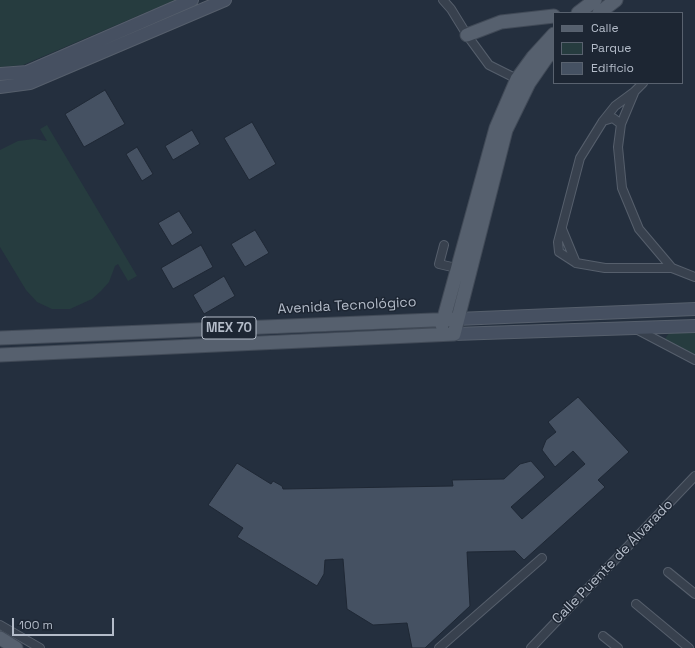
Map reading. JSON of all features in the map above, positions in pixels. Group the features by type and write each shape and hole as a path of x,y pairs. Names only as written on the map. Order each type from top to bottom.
{"main road":[{"path":"0,74 27,72 192,0"},
{"path":"0,86 30,83 225,0"},
{"path":"577,12 595,0"},
{"path":"600,12 616,0"},
{"path":"467,35 502,22 553,16"},
{"path":"454,334 506,130 532,57 553,35"},
{"path":"439,334 456,268 496,128 523,81 553,52"},
{"name":"Avenida Tecnológico","path":"0,338 444,318 457,319 695,309"},
{"name":"MEX 70","path":"0,355 439,334 695,326"},
{"path":"0,638 16,648"}],"street":[{"path":"443,0 451,9 467,35 489,65 523,81"},
{"path":"642,84 615,106 603,121 580,158 558,242 559,252 576,263 605,268 672,268 695,277"},
{"path":"634,92 621,124 618,147 622,188 639,229 672,268"},
{"path":"603,121 612,118 621,124"},
{"path":"562,229 576,263"},
{"path":"444,245 439,264 456,268"},
{"path":"666,345 662,337 668,327"},
{"path":"635,328 695,360"},
{"name":"Calle Puente de Álvarado","path":"531,648 695,476"},
{"path":"439,648 542,558"},
{"path":"668,572 695,594"},
{"path":"636,604 689,648"},
{"path":"0,624 40,648"},
{"path":"603,636 618,648"}],"green space":[{"path":"0,0 175,0 23,65 0,67"},
{"path":"47,125 137,276 128,281 118,264 115,266 109,282 101,291 92,299 70,309 52,309 37,302 26,290 0,247 0,150 18,141 34,139 47,141 40,129"},
{"path":"669,333 695,333 695,356 667,342 665,339"}],"building":[{"path":"105,90 125,124 84,147 65,114"},
{"path":"252,122 276,164 249,180 224,138"},
{"path":"192,130 200,144 173,160 165,146"},
{"path":"137,147 153,174 142,181 126,154"},
{"path":"179,211 193,233 172,246 158,223"},
{"path":"255,230 269,253 245,267 231,244"},
{"path":"201,245 213,267 173,289 161,268"},
{"path":"224,276 235,296 204,314 193,295"},
{"path":"578,397 629,452 598,480 605,487 524,560 515,551 467,552 470,606 425,648 412,648 407,623 373,625 347,609 343,559 325,560 324,574 317,586 237,537 243,528 208,505 237,463 271,484 273,481 282,486 283,489 453,486 452,480 504,479 520,464 531,461 545,477 511,507 522,519 585,464 573,451 555,467 542,450 546,440 556,432 548,422"}]}
